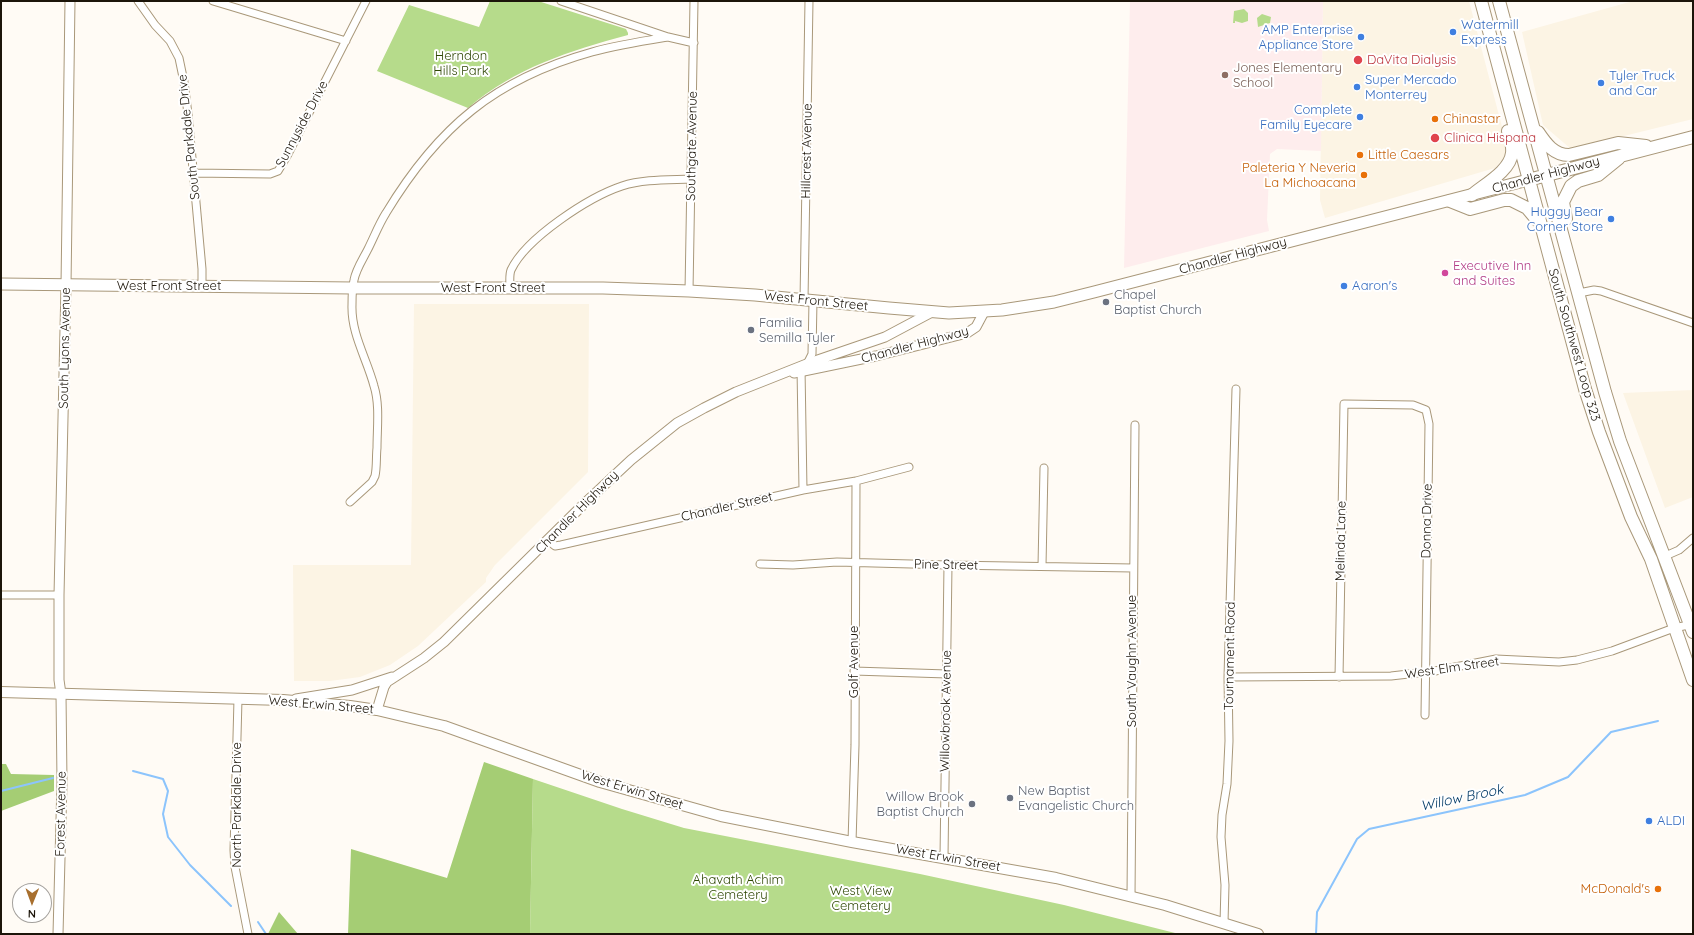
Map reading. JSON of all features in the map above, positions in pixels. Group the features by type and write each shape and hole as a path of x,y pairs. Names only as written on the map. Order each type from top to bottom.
{"highway":[{"name":"South Southwest Loop 323","path":"1481,1 1578,365 1597,425 1631,517 1650,559 1674,628 1684,650 1693,680"},
{"name":"South Southwest Loop 323","path":"1499,1 1620,441 1663,557 1692,627"},
{"path":"1472,195 1501,172 1507,165 1512,155 1512,144 1502,108 1504,91"},
{"path":"1534,126 1549,147 1563,155 1569,156 1618,143 1655,146"},
{"name":"Chandler Highway","path":"1528,180 1693,137"},
{"path":"1578,291 1578,266 1564,212 1564,198 1569,190 1578,181 1598,175 1622,155"},
{"path":"1450,201 1470,209 1499,201 1511,200 1527,208 1540,225"}],"main road":[{"name":"Chandler Highway","path":"984,312 1075,297 1528,180"},
{"name":"West Front Street","path":"1,284 353,288 603,288 689,291 809,300 932,312 984,312"},
{"name":"West Erwin Street","path":"1,692 283,700 336,704 377,710 444,726 583,776 664,801 736,819 852,842 944,857 1056,878 1130,896 1258,934"}],"street":[{"name":"South Lyons Avenue","path":"61,694 59,680 59,594 66,285 70,1"},
{"name":"South Parkdale Drive","path":"138,1 155,25 170,40 179,58 184,82 202,269 202,286"},
{"path":"213,1 346,41"},
{"name":"Sunnyside Drive","path":"193,173 270,174 278,171 366,1"},
{"path":"561,1 668,37 694,43"},
{"name":"Southgate Avenue","path":"689,291 694,1"},
{"name":"Hillcrest Avenue","path":"803,490 804,367 812,354 809,300 809,1"},
{"path":"350,502 372,482 375,476 377,416 377,399 374,384 353,325 353,288 356,272 385,215 396,197 434,145 468,112 492,95 534,73 563,61 593,52 668,37"},
{"path":"510,288 511,271 526,251 543,233 577,209 597,197 622,186 654,180 691,179"},
{"path":"1578,291 1602,290 1693,323"},
{"name":"Chandler Highway","path":"377,710 384,687 394,677 424,658 444,642 547,540 631,460 673,426 736,392 886,337 932,312"},
{"name":"Chandler Highway","path":"804,367 876,356 967,333 976,327 984,312"},
{"name":"Tournament Road","path":"1224,923 1225,886 1221,837 1230,742 1228,677 1236,389"},
{"name":"Donna Drive","path":"1344,404 1420,406 1426,410 1428,417 1424,715"},
{"name":"Melinda Lane","path":"1338,677 1344,404"},
{"name":"South Vaughn Avenue","path":"1130,896 1135,425"},
{"name":"Chandler Street","path":"547,540 555,546 561,545 803,490 856,481 909,467"},
{"path":"1042,566 1044,468"},
{"name":"Golf Avenue","path":"852,842 855,745 854,671 856,481"},
{"path":"1663,557 1679,550 1693,538"},
{"name":"Pine Street","path":"760,564 793,565 855,562 1133,568"},
{"name":"Willowbrook Avenue","path":"944,857 948,565"},
{"path":"1,594 59,594"},
{"name":"West Elm Street","path":"1228,677 1391,676 1424,672 1496,659 1559,662 1577,660 1612,651 1674,628 1692,627"},
{"path":"854,671 947,674"},
{"name":"Chandler Highway","path":"283,700 347,691 394,677"},
{"name":"Forest Avenue","path":"58,934 62,782 61,694"},
{"name":"North Parkdale Drive","path":"238,699 234,850 236,877 248,934"}],"shaded area":[{"name":"Jones Elementary School","path":"1130,1 1323,1 1321,151 1277,149 1270,154 1267,220 1269,231 1124,268"},
{"path":"1323,1 1469,1 1506,142 1505,156 1495,168 1325,218 1320,200"},
{"path":"1633,1 1693,1 1693,119 1571,149 1543,125 1522,32"},
{"path":"414,304 589,304 588,472 495,565 486,578 486,582 418,646 390,665 360,677 330,681 294,681 293,565 411,565"},
{"path":"1693,390 1693,497 1665,508 1623,393"}],"green space":[{"name":"Herndon Hills Park","path":"490,1 538,1 626,29 628,35 544,62 505,82 468,108 377,71 409,5 479,27"},
{"path":"1244,9 1248,13 1248,21 1242,23 1235,21 1235,23 1233,23 1234,11"},
{"path":"1262,14 1271,17 1270,23 1258,27 1257,18"},
{"path":"484,762 533,779 530,934 348,934 351,849 447,878"},
{"path":"1,764 6,764 11,774 54,775 54,791 1,811"},
{"path":"533,779 684,828 920,874 1064,905 1179,934 530,934"},
{"path":"279,912 298,934 268,934"}],"waterway":[{"name":"Willow Brook","path":"1316,934 1317,912 1357,839 1369,829 1525,795 1568,777 1611,732 1658,721"},
{"path":"133,771 163,779 168,791 163,814 168,837 190,865 231,906"},
{"path":"1,791 53,778"},
{"path":"258,922 266,934"}],"place":[{"name":"Watermill Express","path":"1453,32"},
{"name":"AMP Enterprise Appliance Store","path":"1361,37"},
{"name":"DaVita Dialysis","path":"1358,60"},
{"name":"Jones Elementary School","path":"1225,75"},
{"name":"Tyler Truck and Car","path":"1601,83"},
{"name":"Super Mercado Monterrey","path":"1357,87"},
{"name":"Complete Family Eyecare","path":"1360,117"},
{"name":"Chinastar","path":"1435,119"},
{"name":"Clinica Hispana","path":"1435,138"},
{"name":"Little Caesars","path":"1360,155"},
{"name":"Paleteria Y Neveria La Michoacana","path":"1364,175"},
{"name":"Huggy Bear Corner Store","path":"1611,219"},
{"name":"Executive Inn and Suites","path":"1445,273"},
{"name":"Aaron's","path":"1344,286"},
{"name":"Chapel Baptist Church","path":"1106,302"},
{"name":"Familia Semilla Tyler","path":"751,330"},
{"name":"New Baptist Evangelistic Church","path":"1010,798"},
{"name":"Willow Brook Baptist Church","path":"972,804"},
{"name":"ALDI","path":"1649,821"},
{"name":"McDonald's","path":"1658,889"}],"park label":[{"name":"Ahavath Achim Cemetery","path":"738,888"},
{"name":"West View Cemetery","path":"861,898"}]}
